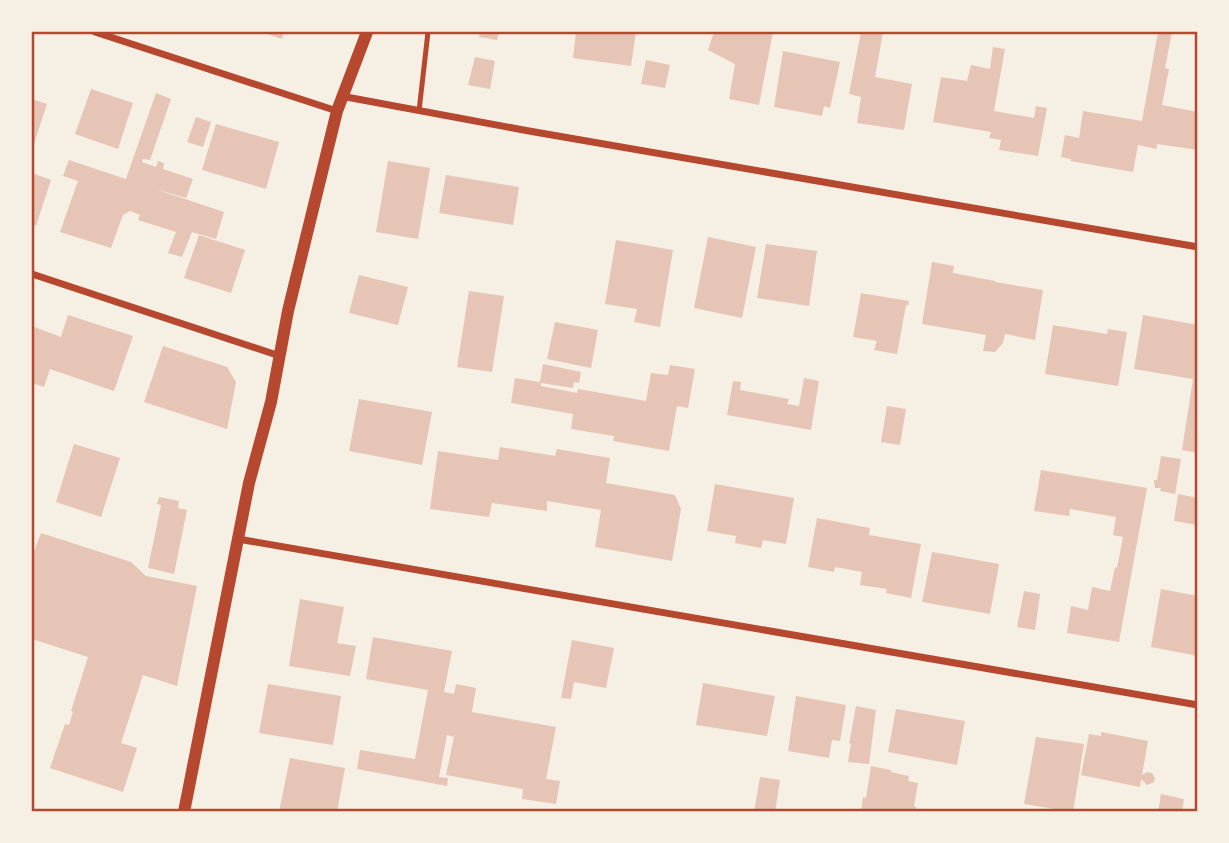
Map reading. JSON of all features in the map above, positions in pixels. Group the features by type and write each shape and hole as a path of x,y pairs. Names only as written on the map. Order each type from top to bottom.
{"street":[{"path":"95,32 337,111"},
{"path":"184,811 249,483 271,402 288,311 341,96 367,32"},
{"path":"341,96 1198,247"},
{"path":"32,274 281,356"},
{"path":"238,539 1198,705"}],"lane":[{"path":"418,111 428,32"}],"building":[{"path":"261,32 284,32 282,39"},
{"path":"480,32 499,32 497,40 479,37"},
{"path":"576,32 636,32 631,66 573,58"},
{"path":"714,32 773,32 759,105 729,99 735,64 708,50"},
{"path":"861,32 883,32 875,77 912,84 904,130 857,123 861,97 849,94"},
{"path":"1158,32 1172,32 1162,105 1198,112 1198,150 1157,144 1157,149 1138,145 1133,172 1061,157 1065,135 1079,138 1083,111 1142,121"},
{"path":"993,47 1005,49 994,111 1034,118 1036,106 1047,108 1038,156 999,150 1001,140 989,138 991,132 933,122 941,77 967,81 971,65 990,69"},
{"path":"783,51 840,62 830,108 824,106 822,116 774,107"},
{"path":"475,57 495,61 490,89 468,85"},
{"path":"646,60 670,65 665,88 641,84"},
{"path":"91,89 133,103 118,149 75,134"},
{"path":"156,93 171,99 150,160 143,159 142,162 156,167 158,161 164,163 163,169 193,179 186,198 155,189 224,212 216,239 192,232 182,257 168,253 176,232 138,220 140,215 130,211 123,215 111,248 60,232 78,181 63,176 69,160 126,179"},
{"path":"32,99 47,104 32,150"},
{"path":"196,117 211,122 203,147 187,142"},
{"path":"216,124 279,142 266,189 202,170"},
{"path":"388,161 430,168 418,239 376,232"},
{"path":"32,173 51,180 36,226 32,224"},
{"path":"446,175 519,187 513,225 439,213"},
{"path":"199,235 245,250 231,293 184,278"},
{"path":"708,237 756,247 742,318 694,308"},
{"path":"616,240 673,250 660,327 634,322 637,309 605,304"},
{"path":"766,244 817,251 809,306 757,298"},
{"path":"932,262 954,266 953,273 1043,290 1035,340 1005,334 1003,343 995,352 983,351 986,335 922,324"},
{"path":"359,275 408,287 398,325 349,313"},
{"path":"469,291 504,296 492,372 457,367"},
{"path":"861,293 909,301 897,354 874,350 877,341 853,337"},
{"path":"68,315 133,336 114,391 50,369 44,387 32,383 32,326 61,337"},
{"path":"1143,315 1198,325 1198,453 1182,450 1193,379 1134,369"},
{"path":"555,322 598,330 591,368 547,359"},
{"path":"1053,325 1107,334 1108,329 1127,332 1118,386 1045,374"},
{"path":"163,346 227,367 236,382 227,429 144,402"},
{"path":"543,364 581,372 579,383 574,382 573,388 541,383 541,386 577,393 578,389 646,401 651,373 668,375 670,365 695,369 688,408 677,406 669,451 613,441 614,436 571,429 573,414 511,403 515,378 540,382"},
{"path":"804,378 819,381 811,430 727,415 733,381 741,382 740,390 789,399 787,404 799,406"},
{"path":"359,399 432,412 422,465 349,451"},
{"path":"887,406 906,409 900,445 881,442"},
{"path":"74,444 120,458 101,517 56,502"},
{"path":"500,447 555,456 557,449 610,458 606,483 675,495 681,509 672,561 595,547 601,510 547,501 547,511 492,503 489,517 430,509 438,451 498,460"},
{"path":"1161,456 1181,459 1175,494 1155,488 1154,480 1157,480"},
{"path":"1041,470 1147,488 1119,642 1067,633 1071,606 1088,610 1092,587 1110,591 1123,537 1113,535 1116,517 1070,509 1069,516 1034,511"},
{"path":"715,484 794,498 786,544 763,540 761,548 735,543 736,536 707,531"},
{"path":"1178,494 1198,498 1198,525 1174,521"},
{"path":"159,497 179,501 178,508 187,510 174,574 148,568 161,505 157,504"},
{"path":"817,518 870,528 869,535 921,544 911,598 886,593 887,589 860,585 862,572 835,567 834,572 808,567"},
{"path":"41,533 131,562 146,576 197,586 177,686 143,675 121,743 137,748 123,792 50,768 65,724 69,725 88,657 32,639 32,557"},
{"path":"932,552 999,564 990,614 922,602"},
{"path":"1161,589 1198,596 1198,656 1151,647"},
{"path":"1024,591 1040,594 1035,630 1017,627"},
{"path":"300,599 344,607 337,643 356,646 350,676 289,666"},
{"path":"373,637 452,651 444,692 454,694 456,684 476,688 472,712 556,727 546,779 560,781 556,804 522,799 523,789 446,775 454,737 447,735 439,777 448,778 447,786 357,769 360,750 415,759 428,690 366,679"},
{"path":"572,640 614,648 606,688 574,682 571,699 561,698"},
{"path":"703,683 775,696 767,736 696,725"},
{"path":"268,684 341,696 333,745 259,733"},
{"path":"796,696 846,705 840,741 832,740 829,758 788,751"},
{"path":"856,706 876,710 869,764 848,762"},
{"path":"896,709 965,721 957,765 888,752"},
{"path":"1101,732 1148,741 1142,775 1152,773 1154,782 1147,785 1141,779 1140,787 1081,775 1089,734 1101,736"},
{"path":"1036,737 1084,744 1073,812 1024,804"},
{"path":"290,758 345,768 337,812 279,812"},
{"path":"871,766 909,776 908,781 918,783 915,812 861,812"},
{"path":"760,777 780,780 775,812 754,812"},
{"path":"1161,794 1184,799 1182,812 1158,812"}]}
